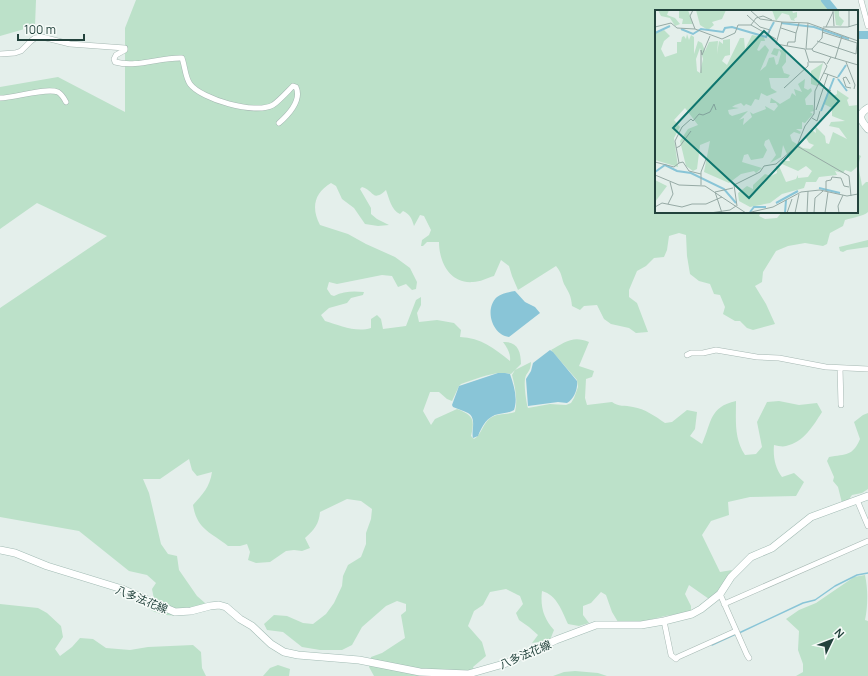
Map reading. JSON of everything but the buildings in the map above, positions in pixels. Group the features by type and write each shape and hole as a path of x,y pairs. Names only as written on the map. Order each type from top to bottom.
{"main road":[{"path":"868,108 860,115 862,121 868,129"},
{"name":"八多法花線","path":"0,550 15,553 47,566 122,589 175,612 191,611 219,605 226,607 240,619 252,626 271,644 284,652 298,655 359,660 420,672 468,675 506,663 556,640 596,626 641,625 692,614 720,594 731,577 752,557 772,548 811,517 868,496"}],"street":[{"path":"861,0 868,26"},
{"path":"0,54 16,53 21,51 35,38 42,37 70,44 125,48 125,50 116,55 114,59 115,62 123,64 155,61 172,57 182,58 189,82 195,89 230,104 255,108 273,105 293,86 296,87 296,101 290,113 279,123"},
{"path":"0,98 51,91 58,92 66,102"},
{"path":"687,355 691,353 703,353 716,350 757,357 779,358 826,367 868,369"},
{"path":"840,368 841,405"},
{"path":"856,500 868,526"},
{"path":"724,604 868,541"},
{"path":"720,594 749,658"},
{"path":"664,621 672,655 676,659 737,633"}],"green space":[{"path":"0,0 36,0 35,26 0,36"},
{"path":"136,0 823,0 830,10 655,10 655,213 760,213 759,216 765,219 777,218 781,213 858,213 858,154 861,156 859,167 862,186 868,182 868,212 861,216 845,220 843,226 830,233 827,244 823,246 805,243 788,246 776,251 763,272 762,282 755,286 766,304 775,324 753,330 747,328 740,321 735,321 723,314 725,307 720,295 714,294 710,284 699,281 690,274 686,235 679,233 669,236 667,250 664,257 654,258 646,266 637,271 629,290 629,297 637,303 648,332 636,333 629,328 611,324 604,319 597,305 584,306 580,310 572,306 570,294 556,266 518,290 509,266 501,260 494,276 476,282 465,282 458,279 447,270 441,257 439,242 427,242 421,246 422,240 429,235 431,230 424,216 420,215 414,226 409,215 403,211 400,214 394,210 386,190 375,196 362,187 360,189 371,208 371,214 389,225 378,226 365,224 354,208 342,199 336,186 331,183 321,191 315,207 317,219 320,225 348,234 395,257 410,268 417,282 416,289 412,290 406,284 398,287 392,276 382,275 337,284 329,282 327,289 331,295 334,296 341,293 364,292 363,295 351,298 347,303 329,308 321,315 325,321 359,330 371,328 371,319 377,315 381,319 383,329 406,326 416,300 421,297 421,305 417,313 419,322 437,320 454,323 461,330 460,337 474,339 487,344 510,361 510,356 503,342 512,343 515,345 519,351 521,364 515,370 531,362 525,382 525,394 528,408 550,404 566,405 571,403 578,387 577,380 551,350 569,340 583,340 589,342 579,366 594,371 592,377 586,379 585,398 587,405 612,402 614,404 630,406 642,409 665,423 672,422 687,410 697,412 695,429 690,436 702,444 710,422 716,411 727,404 736,401 737,436 741,449 745,455 756,454 762,447 757,422 767,402 779,401 799,405 817,403 822,412 803,437 786,446 774,445 775,462 782,477 794,473 804,482 796,496 750,497 728,502 729,515 711,521 702,535 720,572 732,570 725,582 709,599 689,585 685,594 691,606 691,612 640,622 618,622 612,612 606,595 601,592 591,603 583,606 583,615 589,623 579,626 568,624 561,609 552,596 542,591 542,607 548,622 554,630 550,640 532,643 538,635 519,620 516,613 523,604 520,596 506,589 490,592 483,605 474,611 468,626 482,642 486,656 473,667 475,676 374,676 369,667 371,657 382,653 405,638 401,615 406,611 406,604 397,601 386,606 362,627 352,645 342,650 320,650 302,647 283,632 267,630 264,624 274,615 287,616 303,623 313,624 326,614 334,603 342,586 343,576 348,565 361,557 366,544 366,533 371,519 372,509 361,501 347,499 320,512 316,526 305,538 310,548 302,551 286,551 270,562 256,563 248,560 250,552 247,544 240,546 228,546 206,530 198,520 193,505 207,486 212,472 197,476 192,470 189,459 160,479 143,479 149,493 161,544 168,554 177,556 179,570 197,596 205,603 198,613 178,615 160,614 148,608 154,599 152,589 156,583 147,575 129,571 79,531 0,517 0,308 107,236 37,203 0,229 0,87 58,77 125,112 125,28","holes":["515,370 512,375 516,398 515,412 492,417 487,421 474,439 471,436 473,425 472,418 466,413 457,409 435,419 431,425 423,411 430,392 439,392 447,399 452,401 461,384 492,374 511,374"]},
{"path":"868,240 868,247 843,252 840,251 839,247"},
{"path":"868,413 868,489 862,493 852,495 847,502 842,503 838,487 833,481 834,477 827,461 829,457 848,453 855,449 860,439 854,422"},
{"path":"865,575 867,586 867,609 865,620 868,621 868,676 796,676 803,672 803,664 798,650 799,631 786,619 799,610 816,603 854,577"},
{"path":"0,604 38,608 47,613 61,626 63,637 55,649 60,656 72,647 80,638 93,639 106,648 130,650 148,647 193,645 201,652 202,668 206,676 0,676"},
{"path":"278,665 290,669 289,676 263,676 270,668"},
{"path":"575,671 598,673 607,676 553,676 564,672"}],"water":[{"path":"515,291 525,302 535,307 540,313 509,337 498,332 494,327 491,308 497,297"},
{"path":"550,350 577,381 575,394 567,403 558,402 528,406 526,379 531,371 533,363"},
{"path":"498,373 510,374 516,396 514,410 495,415 488,419 483,425 478,436 473,438 473,421 471,415 453,407 452,405 459,386"}],"waterway":[{"path":"825,0 833,10"},
{"path":"858,35 868,35"},
{"path":"739,633 803,603 815,600 835,586 857,575 868,573"},
{"path":"712,645 736,634"}]}
